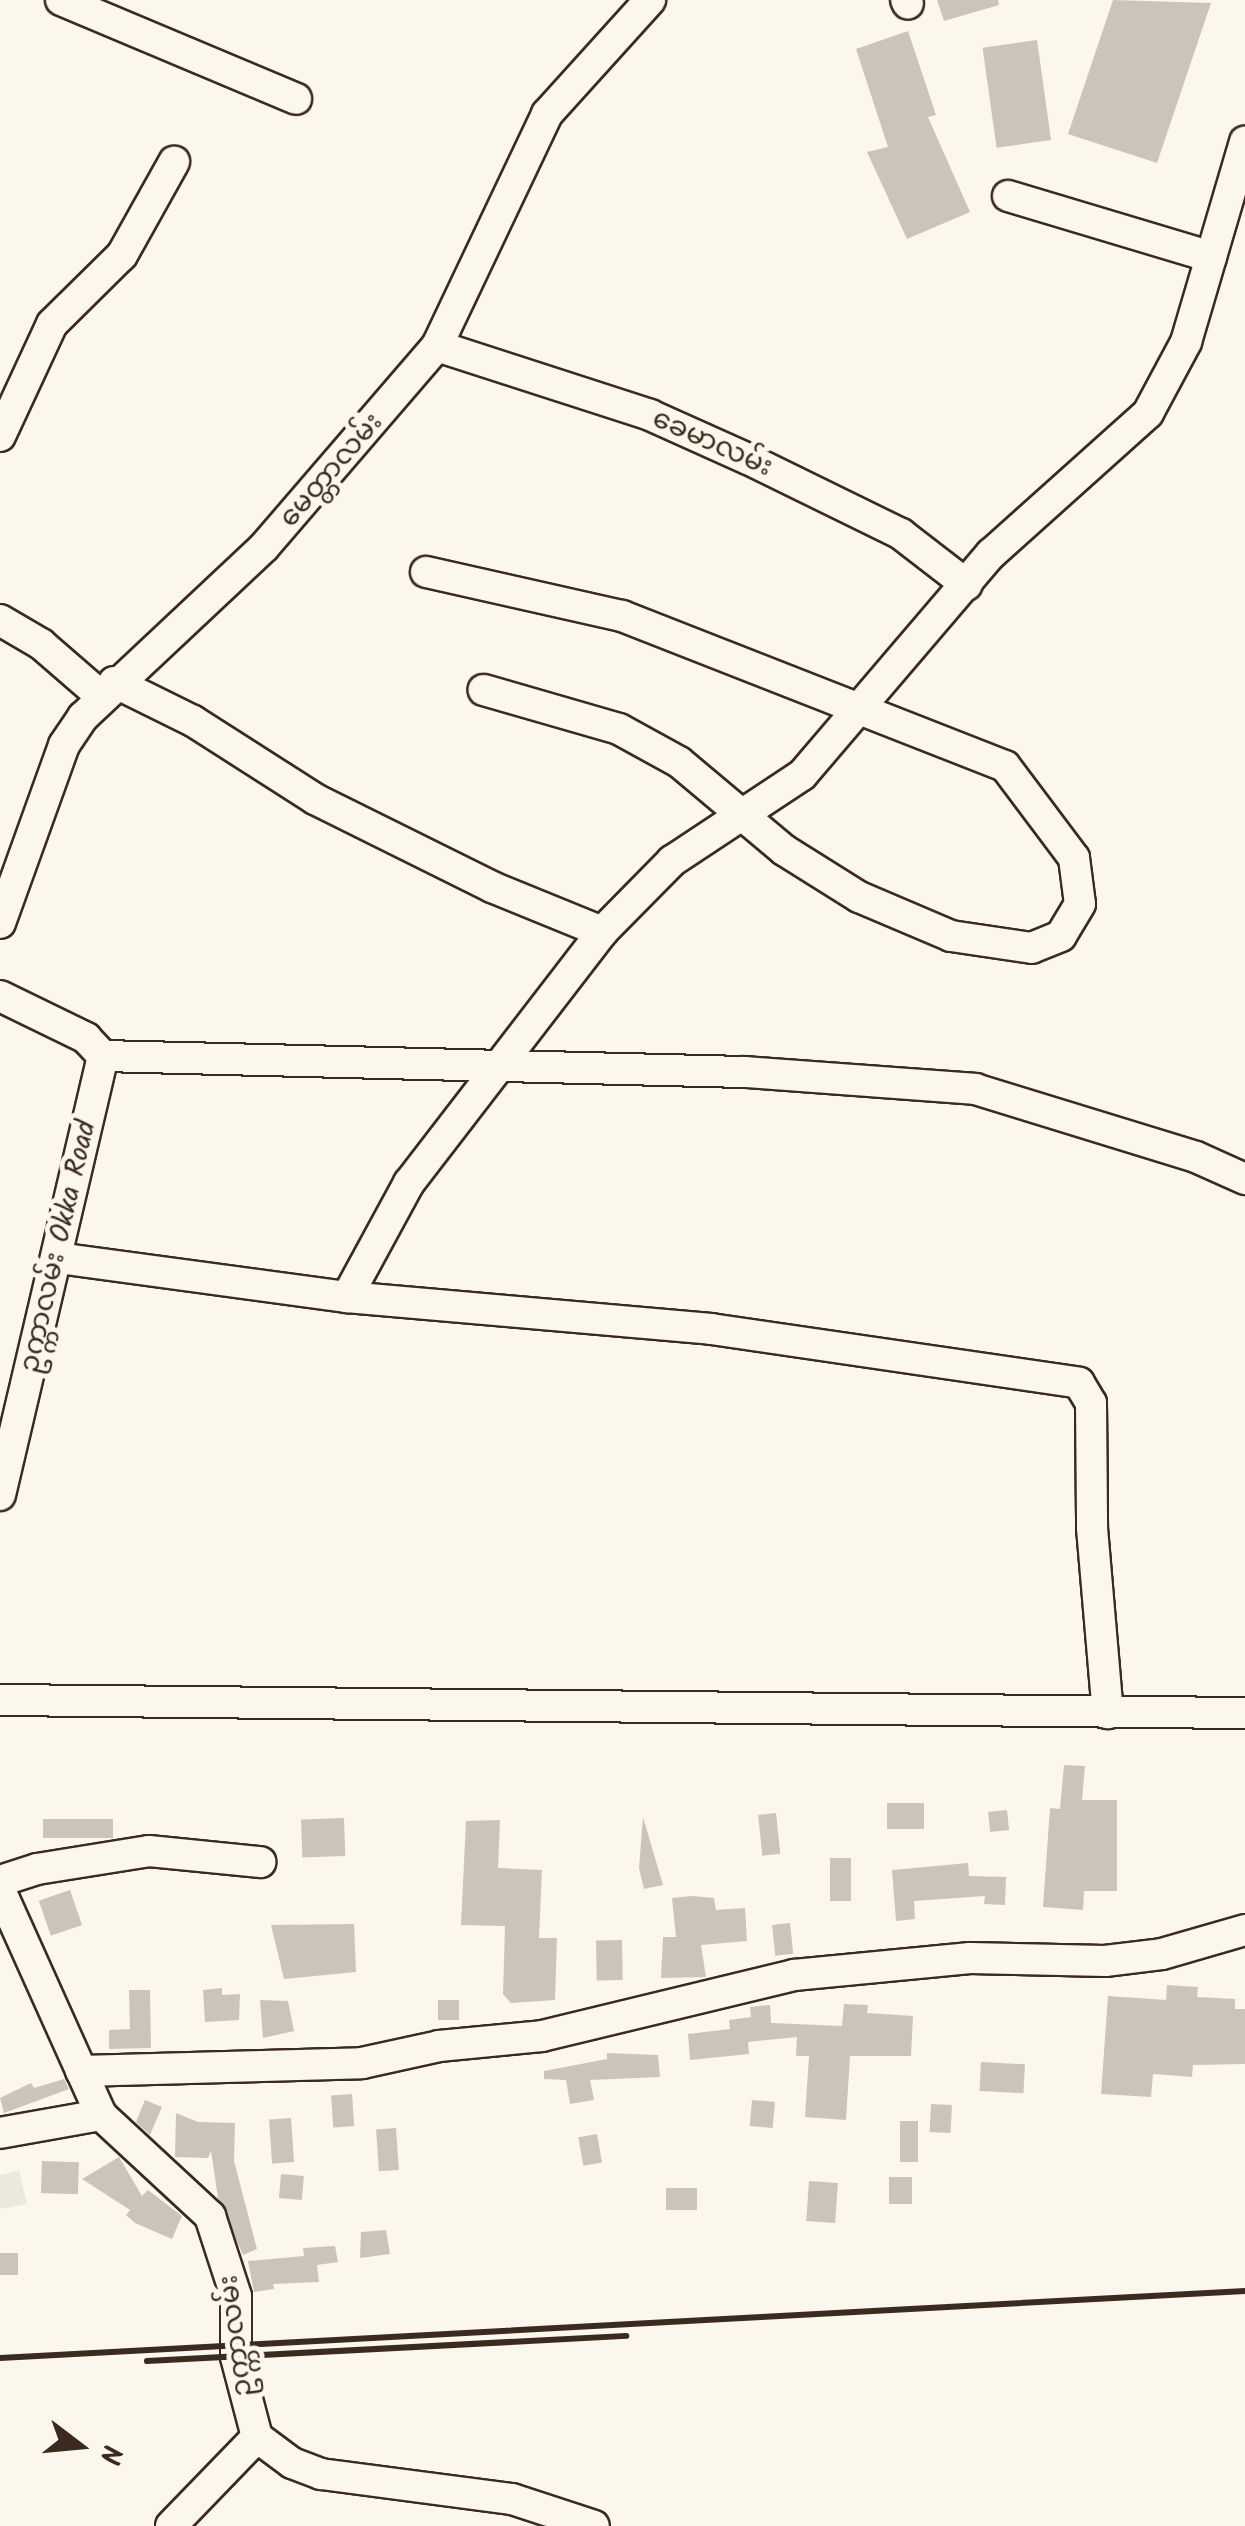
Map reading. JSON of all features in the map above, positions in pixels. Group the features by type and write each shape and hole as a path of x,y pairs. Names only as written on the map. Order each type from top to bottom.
{"street":[{"path":"62,0 296,99"},
{"name":"မေတ္တာလမ်း","path":"0,924 10,850 64,744 107,689 264,548 437,346 547,114 573,78 650,0"},
{"path":"347,1297 409,1183 602,932 672,861 802,774 991,554 1148,413 1186,342 1245,142"},
{"path":"0,436 52,324 122,255 174,162"},
{"path":"1008,196 1211,257"},
{"name":"ခေမာလမ်း","path":"437,346 650,415 732,452 901,534 967,586"},
{"path":"426,572 622,616 739,658 859,712 1004,766 1074,858 1080,904 1061,936 1032,948 951,936 858,897 744,815 679,762 618,728 484,690"},
{"path":"0,620 107,689 194,720 315,799 492,887 602,932"},
{"path":"0,996 86,1038 103,1056 504,1063 975,1090 1196,1157 1245,1180"},
{"name":"ဥက္ကာလမ်း Okka Road","path":"0,1495 103,1056"},
{"path":"58,1258 347,1297 711,1329 1079,1384 1091,1403 1092,1528 1108,1713"},
{"path":"0,1700 1245,1713"},
{"path":"0,1881 37,1868 149,1851 260,1862"},
{"name":"ဥက္ကာလမ်း","path":"0,1890 101,2115 210,2216 236,2296 236,2356 257,2437"},
{"path":"81,2070 362,2063 439,2046 542,2036 794,1975 970,1958 1106,1961 1162,1954 1245,1930"},
{"path":"0,2133 101,2115"},
{"path":"171,2526 228,2475 257,2437 292,2463 321,2474 512,2499 594,2526"}],"shaded area":[{"path":"19,2171 27,2204 0,2209 0,2175"}],"building":[{"path":"937,0 998,0 999,5 944,21"},
{"path":"1113,0 1211,3 1157,163 1068,134"},
{"path":"908,31 936,115 928,117 970,212 907,239 867,152 888,147 856,49"},
{"path":"1037,40 1051,140 997,148 983,48"},
{"path":"1064,1765 1085,1766 1082,1800 1117,1800 1117,1891 1084,1891 1083,1910 1043,1907 1050,1808 1060,1809"},
{"path":"887,1803 924,1803 924,1829 887,1829"},
{"path":"1007,1810 1009,1830 990,1832 988,1812"},
{"path":"776,1813 780,1854 762,1856 758,1815"},
{"path":"643,1817 663,1885 644,1889 639,1868"},
{"path":"344,1818 345,1856 302,1857 301,1820"},
{"path":"43,1819 113,1819 113,1838 43,1838"},
{"path":"500,1820 498,1868 542,1870 539,1938 557,1938 555,2000 511,2003 503,1994 505,1926 461,1925 466,1821"},
{"path":"830,1858 851,1858 851,1901 830,1901"},
{"path":"968,1863 969,1876 1006,1877 1005,1905 984,1904 985,1896 914,1901 915,1919 896,1921 892,1870"},
{"path":"70,1890 82,1925 51,1936 39,1901"},
{"path":"672,1898 714,1898 716,1910 745,1908 747,1941 701,1945 706,1977 661,1978 663,1937 676,1937"},
{"path":"790,1923 793,1954 775,1956 772,1925"},
{"path":"354,1924 356,1972 284,1979 271,1925"},
{"path":"596,1940 622,1940 623,1980 597,1980"},
{"path":"1167,1985 1198,1987 1197,1997 1235,1999 1235,2009 1245,2009 1245,2064 1193,2065 1192,2077 1153,2074 1151,2097 1101,2094 1108,1996 1166,2000"},
{"path":"222,1988 222,1995 240,1994 239,2020 205,2022 203,1990"},
{"path":"129,1990 150,1990 151,2048 109,2049 109,2030 130,2029"},
{"path":"260,2000 288,2001 294,2031 263,2038"},
{"path":"438,2000 459,2000 459,2020 438,2020"},
{"path":"844,2004 868,2005 867,2013 913,2016 911,2056 850,2056 846,2120 805,2117 809,2056 796,2056 797,2037 748,2042 749,2054 690,2060 688,2034 730,2029 729,2020 751,2017 750,2007 770,2005 771,2023 842,2026"},
{"path":"607,2053 658,2055 660,2077 590,2080 594,2100 570,2104 566,2080 544,2079 544,2071 607,2059"},
{"path":"981,2062 1025,2064 1023,2093 979,2091"},
{"path":"64,2079 69,2089 4,2113 0,2098 31,2083 34,2088"},
{"path":"352,2094 354,2126 333,2127 331,2095"},
{"path":"145,2100 162,2107 150,2135 136,2122"},
{"path":"752,2100 775,2102 773,2128 750,2126"},
{"path":"931,2104 952,2105 951,2133 930,2132"},
{"path":"176,2113 198,2122 235,2123 234,2161 257,2249 243,2255 218,2198 211,2151 208,2158 175,2157"},
{"path":"291,2118 294,2162 272,2163 269,2120"},
{"path":"900,2121 918,2121 918,2162 900,2162"},
{"path":"396,2128 399,2170 379,2171 376,2129"},
{"path":"597,2134 602,2163 583,2166 578,2137"},
{"path":"119,2157 142,2196 148,2190 182,2216 172,2239 135,2223 126,2215 130,2210 82,2179"},
{"path":"42,2161 79,2162 78,2194 41,2193"},
{"path":"281,2174 304,2176 302,2200 279,2198"},
{"path":"889,2177 912,2177 912,2204 889,2204"},
{"path":"809,2181 838,2183 835,2223 806,2221"},
{"path":"666,2188 697,2188 697,2210 666,2210"},
{"path":"386,2230 390,2254 360,2258 361,2232"},
{"path":"335,2246 338,2262 317,2265 319,2282 273,2284 274,2289 254,2292 248,2261 304,2256 303,2248"},
{"path":"0,2253 18,2253 18,2275 0,2275"}],"railway":[{"path":"0,2358 1245,2291"},
{"path":"147,2361 626,2336"}]}
